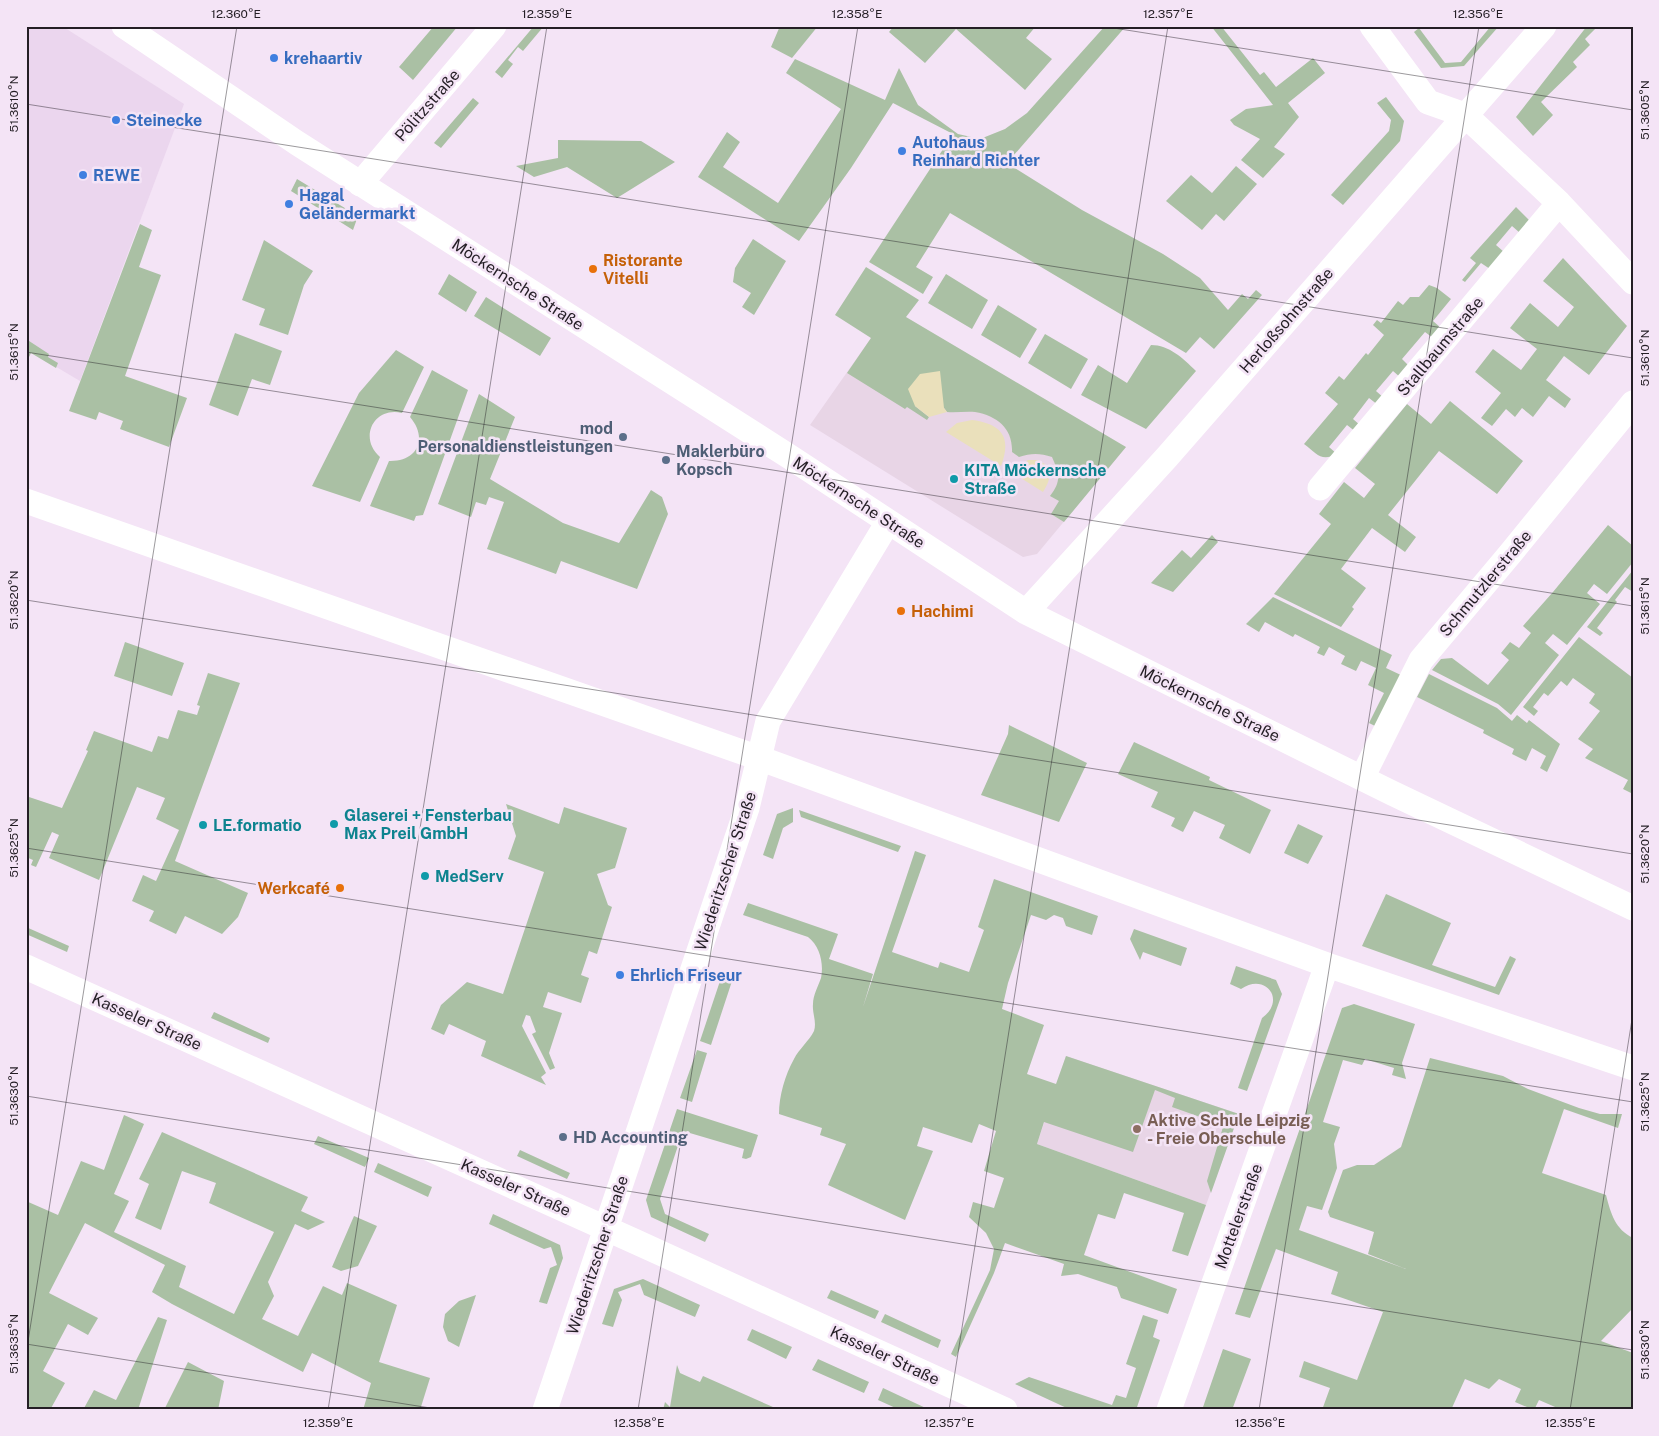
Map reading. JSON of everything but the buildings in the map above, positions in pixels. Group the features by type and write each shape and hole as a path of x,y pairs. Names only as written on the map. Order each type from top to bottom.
{"street":[{"name":"Möckernsche Straße","path":"124,26 285,136 782,452 1026,612 1362,778 1633,908"},
{"name":"Pölitzstraße","path":"360,184 494,26"},
{"path":"1372,26 1428,102 1465,115 1559,203 1633,282"},
{"name":"Herloßsohnstraße","path":"1026,612 1167,457 1544,26"},
{"name":"Stallbaumstraße","path":"1320,488 1559,203"},
{"name":"Schmutzlerstraße","path":"1362,778 1421,660 1633,404"},
{"path":"26,500 759,758 1327,965 1633,1068"},
{"name":"Wiederitzscher Straße","path":"545,1410 746,808 768,721 888,522"},
{"name":"Mottelerstraße","path":"1169,1410 1327,965"},
{"name":"Kasseler Straße","path":"26,967 1005,1410"}],"shaded area":[{"name":"REWE","path":"26,26 62,26 184,104 80,381 26,349"},
{"path":"871,338 1126,447 1037,554 1023,557 810,425"},
{"name":"Aktive Schule Leipzig - Freie Oberschule","path":"1066,1056 1239,1114 1206,1205 1037,1144"}],"green space":[{"path":"434,26 458,26 413,80 399,67"},
{"path":"534,26 544,26 523,51 518,47 508,60 513,64 502,78 495,72"},
{"path":"780,26 818,26 792,58 771,47"},
{"path":"894,26 1036,26 1026,38 1052,59 1025,90 956,29 925,63 889,32"},
{"path":"1105,26 1126,26 1007,163 1082,210 1163,254 1200,278 1228,310 1242,294 1248,299 1256,290 1262,295 1214,349 1200,337 1186,353 950,213 916,267 933,277 923,294 869,262 953,134 893,103 851,168 799,241 698,177 727,132 740,142 723,167 778,203 841,109 786,73 795,59 885,100 899,68 918,105 958,134 980,139 1005,129 1027,113"},
{"path":"1211,26 1221,26 1260,75 1264,72 1276,87 1313,58 1325,73 1288,103 1299,117 1274,147 1285,154 1263,178 1241,160 1260,139 1234,125 1230,120 1246,109 1273,105"},
{"path":"1491,26 1499,26 1464,66 1441,68 1414,32 1419,28 1445,63 1461,62"},
{"path":"1587,26 1598,26 1585,39 1590,45 1573,62 1577,67 1541,102 1553,115 1533,136 1516,117"},
{"path":"1386,97 1404,121 1400,141 1343,205 1331,195 1389,131 1391,120 1377,103"},
{"path":"473,98 479,103 441,148 434,143"},
{"path":"558,140 641,141 675,162 617,198 567,167 534,177 516,166 558,158"},
{"path":"1236,166 1257,184 1224,221 1216,214 1202,230 1166,201 1191,175 1212,193"},
{"path":"297,179 358,216 353,230 291,191"},
{"path":"1516,207 1530,221 1520,233 1512,226 1496,245 1504,252 1490,269 1481,263 1465,282 1462,280 1476,263 1470,258"},
{"path":"140,224 152,230 139,267 161,275 125,376 187,398 169,447 120,429 123,421 99,412 96,420 69,411"},
{"path":"753,239 786,261 754,315 742,307 751,293 733,282 735,268"},
{"path":"264,240 313,271 304,285 288,335 259,325 265,309 242,300"},
{"path":"1563,258 1627,326 1589,375 1564,356 1546,380 1571,399 1565,408 1549,396 1533,417 1522,408 1515,417 1506,409 1492,426 1481,418 1501,393 1475,372 1493,349 1521,370 1537,349 1510,328 1530,303 1558,327 1574,307 1543,281"},
{"path":"866,267 919,300 906,317 1126,447 1064,522 1051,514 1059,501 1050,496 1058,481 1052,457 1036,454 1019,457 1012,452 1012,444 1007,430 991,417 975,412 947,412 944,408 915,406 929,417 927,420 907,407 905,409 847,373 871,338 835,315"},
{"path":"449,274 477,292 466,312 438,294"},
{"path":"946,274 988,300 972,329 928,303"},
{"path":"1429,285 1437,288 1451,299 1433,321 1441,328 1433,338 1425,332 1402,359 1410,367 1401,378 1393,371 1376,391 1384,398 1378,405 1369,398 1353,419 1361,426 1356,432 1347,425 1329,447 1337,454 1327,457 1319,456 1304,444 1338,404 1325,393 1339,376 1344,380 1384,335 1373,325 1377,320 1381,323 1398,301 1403,305 1410,297 1419,297"},
{"path":"486,297 551,338 540,356 474,316"},
{"path":"998,305 1037,329 1020,358 981,335"},
{"path":"235,333 282,351 270,385 252,379 238,416 209,405"},
{"path":"1045,334 1088,359 1071,389 1028,363"},
{"path":"26,339 49,354 48,357 58,363 56,368 31,353 26,363"},
{"path":"1151,345 1170,350 1196,371 1146,429 1081,395 1098,365 1127,383"},
{"path":"396,350 424,367 402,413 392,412 384,414 372,425 370,441 373,449 380,457 360,502 312,486 359,393"},
{"path":"432,370 468,390 423,515 416,516 414,521 370,506 389,461 407,458 417,447 418,433 410,417"},
{"path":"479,394 515,417 490,479 563,523 619,543 651,490 662,497 668,514 637,589 561,561 556,574 487,549 504,502 489,497 486,505 476,502 471,517 438,504"},
{"path":"1450,401 1523,461 1497,494 1439,451 1388,515 1416,537 1405,552 1372,528 1341,569 1366,588 1352,607 1354,609 1341,627 1274,594 1331,524 1319,514 1344,482 1364,498 1375,484 1355,468 1407,404 1431,424"},
{"path":"1608,525 1633,546 1633,562 1607,594 1594,584 1587,593 1600,604 1567,645 1553,634 1545,643 1559,655 1511,715 1498,704 1432,670 1441,659 1452,658 1488,685 1509,660 1501,653 1510,642 1519,648 1531,633 1523,626"},
{"path":"1212,535 1218,542 1173,592 1151,583 1182,550 1191,558"},
{"path":"1633,570 1633,592 1625,587 1615,600 1617,602 1597,628 1603,633 1600,636 1587,627"},
{"path":"1273,597 1392,655 1386,668 1403,676 1377,727 1369,723 1384,693 1368,685 1376,668 1361,661 1356,671 1341,664 1345,656 1329,647 1324,656 1317,653 1320,647 1295,634 1293,637 1265,622 1259,632 1246,624"},
{"path":"1579,637 1633,678 1633,794 1623,789 1628,780 1585,758 1593,749 1578,739 1600,711 1589,703 1595,694 1573,678 1567,686 1561,681 1548,696 1544,693 1533,707 1538,711 1534,716 1523,707"},
{"path":"125,642 184,663 172,696 114,676"},
{"path":"208,673 240,683 175,861 248,893 238,917 222,934 185,916 176,934 149,921 154,911 132,901 143,875 156,881 179,830 156,819 165,798 137,787 99,880 49,858 59,835 52,832 36,867 31,865 33,860 26,857 26,796 62,808 88,751 86,750 94,731 152,752 158,736 168,739 178,710 197,715 200,706 197,705"},
{"path":"1429,674 1497,708 1512,721 1517,715 1527,723 1529,720 1560,744 1547,772 1540,768 1546,756 1532,748 1526,761 1512,754 1514,749 1483,733 1484,730 1417,697"},
{"path":"1009,725 1087,763 1059,822 981,795 1008,734"},
{"path":"1134,742 1210,777 1209,780 1271,810 1250,854 1219,838 1225,825 1194,811 1183,832 1171,826 1175,818 1151,807 1158,792 1118,774"},
{"path":"506,804 559,824 564,807 627,828 615,868 597,874 608,905 612,907 597,954 589,951 581,975 589,978 581,1003 548,992 543,1007 562,1013 549,1053 555,1068 550,1070 532,1034 536,1032 530,1016 526,1015 522,1026 546,1073 541,1077 546,1085 481,1056 486,1041 449,1024 444,1035 431,1029 441,1005 467,982 503,994 544,872 508,859 516,836"},
{"path":"793,808 793,822 783,828 773,859 763,855 777,814"},
{"path":"799,810 901,846 898,852 801,817"},
{"path":"1298,824 1323,836 1308,864 1284,853"},
{"path":"915,851 926,855 892,952 938,968 940,962 969,972 984,930 978,927 994,879 1098,916 1092,935 1066,926 1063,918 1054,915 1046,920 1031,915 1008,983 1002,1009 1044,1025 1027,1074 1056,1084 1066,1056 1239,1114 1211,1193 1207,1181 1223,1127 1217,1123 1172,1107 1175,1098 1155,1090 1133,1152 1044,1122 1037,1144 1206,1205 1188,1256 1172,1251 1184,1213 1124,1193 1115,1219 1098,1214 1084,1255 1177,1289 1168,1314 1121,1298 1117,1287 1078,1274 1061,1276 1064,1264 1005,1243 994,1273 956,1357 951,1354 990,1270 994,1249 986,1233 969,1217 973,1202 994,1208 1004,1178 984,1171 996,1131 979,1124 972,1143 923,1127 917,1146 933,1151 905,1220 828,1185 846,1144 820,1135 822,1128 779,1114 781,1093 788,1072 796,1055 814,1031 813,1001 821,978 822,967 816,945 808,937 743,915 748,903 838,934 829,959 873,974 863,1007"},
{"path":"1386,894 1451,923 1432,965 1495,987 1510,956 1516,959 1499,995 1362,946"},
{"path":"26,927 69,946 67,952 26,934"},
{"path":"1134,929 1187,948 1181,966 1143,952 1140,960 1130,939"},
{"path":"1236,966 1276,980 1282,994 1247,1091 1238,1088 1262,1018 1269,1011 1273,1003 1273,996 1265,986 1258,984 1241,989 1230,984"},
{"path":"722,975 733,978 711,1045 700,1041"},
{"path":"1354,1004 1415,1024 1402,1063 1406,1079 1392,1075 1394,1068 1365,1059 1362,1065 1343,1060 1323,1122 1340,1127 1334,1144 1337,1168 1322,1210 1307,1206 1299,1230 1406,1269 1368,1254 1374,1232 1330,1217 1328,1212 1343,1170 1357,1165 1374,1165 1401,1147 1430,1058 1503,1076 1528,1089 1579,1108 1600,1114 1622,1114 1618,1128 1564,1109 1542,1173 1606,1195 1612,1215 1618,1225 1633,1238 1633,1308 1601,1341 1633,1353 1633,1410 1562,1410 1539,1400 1534,1410 1515,1402 1521,1389 1499,1379 1489,1389 1465,1379 1451,1410 1322,1410 1330,1388 1299,1377 1304,1361 1357,1380 1383,1312 1331,1294 1338,1272 1276,1249 1250,1318 1235,1314 1342,1008"},
{"path":"214,1012 270,1038 268,1043 211,1018"},
{"path":"697,1050 707,1053 692,1102 680,1098"},
{"path":"677,1109 758,1135 751,1157 746,1159 742,1158 744,1149 683,1131 660,1199 665,1214 709,1234 705,1242 651,1217 646,1200"},
{"path":"124,1115 144,1124 114,1194 129,1201 114,1232 186,1266 179,1287 234,1314 274,1232 209,1203 216,1183 182,1171 161,1230 135,1218 149,1184 139,1179 162,1132 308,1197 301,1211 325,1222 308,1230 295,1224 268,1282 274,1296 262,1319 298,1336 323,1286 342,1295 347,1283 397,1305 379,1362 430,1378 420,1410 363,1410 371,1383 312,1353 303,1372 172,1304 152,1292 165,1265 85,1223 49,1293 98,1318 88,1335 68,1324 43,1371 65,1383 50,1410 36,1410 26,1405 26,1336 29,1332 26,1330 26,1201 58,1215 81,1161 104,1170"},
{"path":"318,1136 369,1158 365,1167 314,1144"},
{"path":"520,1150 570,1173 567,1179 517,1156"},
{"path":"378,1163 432,1187 428,1197 374,1172"},
{"path":"493,1214 560,1245 563,1258 547,1304 539,1302 550,1268 557,1265 551,1247 544,1249 489,1224"},
{"path":"354,1216 377,1226 358,1266 341,1271 332,1267"},
{"path":"643,1279 700,1305 695,1317 644,1295 640,1284 618,1292 622,1300 613,1327 602,1324 614,1289"},
{"path":"831,1290 879,1311 875,1319 827,1298"},
{"path":"476,1295 459,1347 448,1341 443,1327 445,1314 459,1301"},
{"path":"885,1314 941,1340 938,1348 881,1322"},
{"path":"1143,1315 1158,1320 1153,1337 1160,1340 1136,1410 1071,1410 1015,1384 1029,1377 1112,1405 1116,1395 1126,1398 1136,1368 1126,1364"},
{"path":"158,1317 167,1320 138,1410 83,1410 94,1390 116,1400"},
{"path":"752,1329 792,1347 786,1359 747,1340"},
{"path":"1223,1349 1251,1359 1232,1410 1202,1410"},
{"path":"818,1359 869,1382 864,1393 812,1370"},
{"path":"188,1362 224,1381 218,1410 164,1410"},
{"path":"677,1365 680,1373 700,1382 703,1376 773,1407 773,1410 663,1410 665,1402 670,1407"},
{"path":"883,1388 930,1410 900,1410 878,1400"}],"sand":[{"path":"940,371 944,408 947,412 929,417 915,406 908,389 920,374"},
{"path":"972,420 991,425 1002,434 1005,440 1005,447 1001,466 946,432 957,423"},
{"path":"1028,460 1038,460 1048,466 1049,479 1043,492 1013,473"}],"place":[{"name":"krehaartiv","path":"274,58"},
{"name":"Steinecke","path":"116,120"},
{"name":"Autohaus Reinhard Richter","path":"902,151"},
{"name":"REWE","path":"83,175"},
{"name":"Hagal Geländermarkt","path":"289,204"},
{"name":"Ristorante Vitelli","path":"593,269"},
{"name":"mod Personaldienstleistungen","path":"623,437"},
{"name":"Maklerbüro Kopsch","path":"666,460"},
{"name":"KITA Möckernsche Straße","path":"954,479"},
{"name":"Hachimi","path":"901,611"},
{"name":"Glaserei + Fensterbau Max Preil GmbH","path":"334,824"},
{"name":"LE.formatio","path":"203,825"},
{"name":"MedServ","path":"425,876"},
{"name":"Werkcafé","path":"340,888"},
{"name":"Ehrlich Friseur","path":"620,975"},
{"name":"Aktive Schule Leipzig - Freie Oberschule","path":"1137,1129"},
{"name":"HD Accounting","path":"563,1137"}]}
